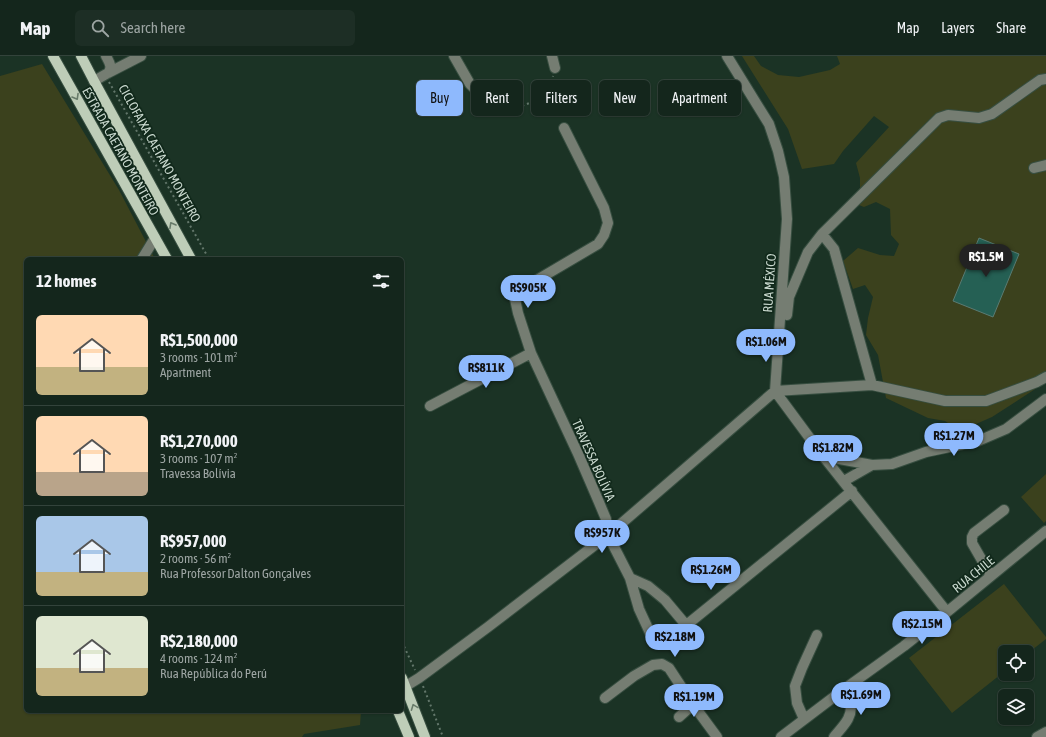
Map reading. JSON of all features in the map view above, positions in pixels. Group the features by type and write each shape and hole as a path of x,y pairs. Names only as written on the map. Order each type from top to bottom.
{"main road":[{"name":"ESTRADA CAETANO MONTEIRO","path":"53,56 166,257"},
{"name":"ESTRADA CAETANO MONTEIRO","path":"81,56 189,257"},
{"path":"404,682 425,737"},
{"path":"399,713 409,737"}],"street":[{"path":"106,56 110,64 110,70 107,74"},
{"path":"94,81 140,56"},
{"path":"454,56 471,85"},
{"path":"552,56 555,68"},
{"name":"RUA MÉXICO","path":"726,56 770,124 784,177 787,219 779,391"},
{"path":"947,612 823,456 779,391 789,297 808,252 822,234 939,118 948,115 979,118 992,114 1040,80 1046,79"},
{"name":"TRAVESSA BOLÍVIA","path":"564,128 604,208 608,223 604,235 598,244 520,290 516,299 518,313 531,353 595,492 606,519 608,536 630,578 639,609 651,635 659,640 668,640 852,491"},
{"path":"1034,168 1046,165"},
{"path":"822,234 834,248 872,385"},
{"path":"143,257 155,238"},
{"path":"430,406 531,353"},
{"path":"404,682 419,678 608,536 779,391 872,385 945,401 986,401 1037,382 1046,377"},
{"path":"823,456 872,465 892,464 926,452 978,441 1006,428 1046,399"},
{"path":"844,481 872,465"},
{"path":"991,576 972,543 972,537 974,533 1004,510"},
{"name":"RUA CHILE","path":"781,737 904,646 1046,531"},
{"path":"630,578 648,586 665,600 686,626"},
{"path":"804,719 797,703 795,686 817,635"},
{"path":"605,698 634,676 653,665 662,664 669,668 717,737"},
{"path":"834,737 848,720 850,712 850,706 843,690"},
{"path":"679,717 689,708 692,703"},
{"path":"1037,737 1046,732"}],"path":[{"path":"523,106 540,99 550,85 555,68"},
{"name":"CICLOFAIXA CAETANO MONTEIRO","path":"107,74 208,257"},
{"path":"404,646 444,737"}],"green space":[{"path":"742,56 754,56 761,66 778,75 799,77 830,70 840,64 837,56 1046,56 1046,382 992,417 960,431 945,421 928,418 886,398 878,355 866,335 873,297 865,285 853,289 843,261 858,248 880,255 894,256 899,244 891,235 890,209 876,202 864,207 851,202 860,188 860,178 856,163 889,127 874,116 843,151 834,164 802,169 788,129"},
{"path":"42,64 119,190 154,257 24,257 24,713 361,713 360,725 304,734 302,737 0,737 0,76"},
{"path":"1046,474 1046,521 1044,523 1021,497"},
{"path":"1004,584 1046,637 1046,639 1034,648 1034,645 998,645 998,677 952,713 909,658"}],"building":[{"path":"979,238 1019,254 993,317 953,301"}]}
